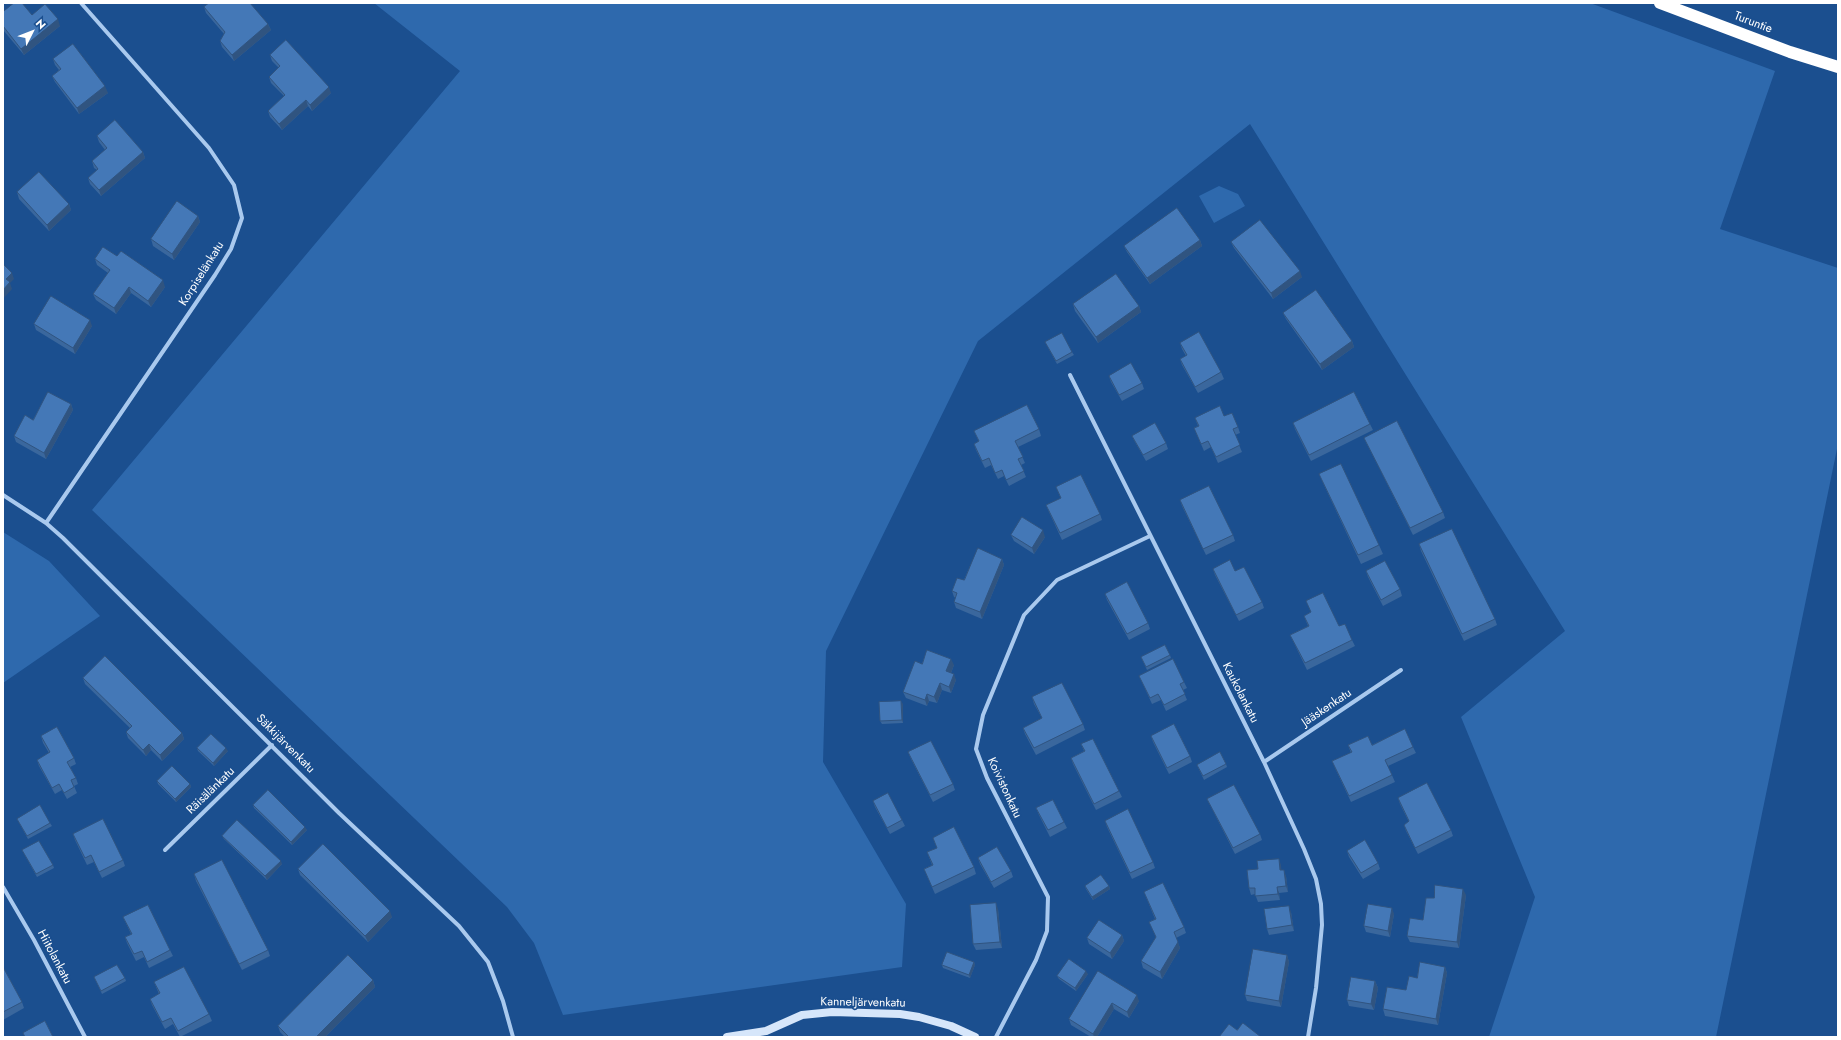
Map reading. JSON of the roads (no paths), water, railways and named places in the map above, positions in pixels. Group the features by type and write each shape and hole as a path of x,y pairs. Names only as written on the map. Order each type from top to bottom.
{"highway":[{"name":"Turuntie","path":"1660,3 1790,52 1838,67"}],"street":[{"name":"Korpiselänkatu","path":"46,523 216,275 231,249 242,218 234,185 209,148 81,3"},
{"name":"Kaukolankatu","path":"1070,375 1264,762 1316,879 1321,904 1320,953 1313,1012 1308,1037"},
{"name":"Säkkijärvenkatu","path":"3,495 46,523 339,813 459,926 488,962 503,1002 513,1037"},
{"name":"Koivistonkatu","path":"996,1037 1036,960 1047,931 1048,897 987,778 976,749 983,715 1024,615 1057,580 1150,536"},
{"name":"Jääskenkatu","path":"1264,762 1401,670"},
{"name":"Räisälänkatu","path":"165,850 272,746"},
{"name":"Hiitolankatu","path":"3,887 34,940 85,1037"},
{"name":"Kanneljärvenkatu","path":"727,1037 767,1034 802,1015 832,1012 881,1013 919,1017 951,1026 975,1037"}]}
